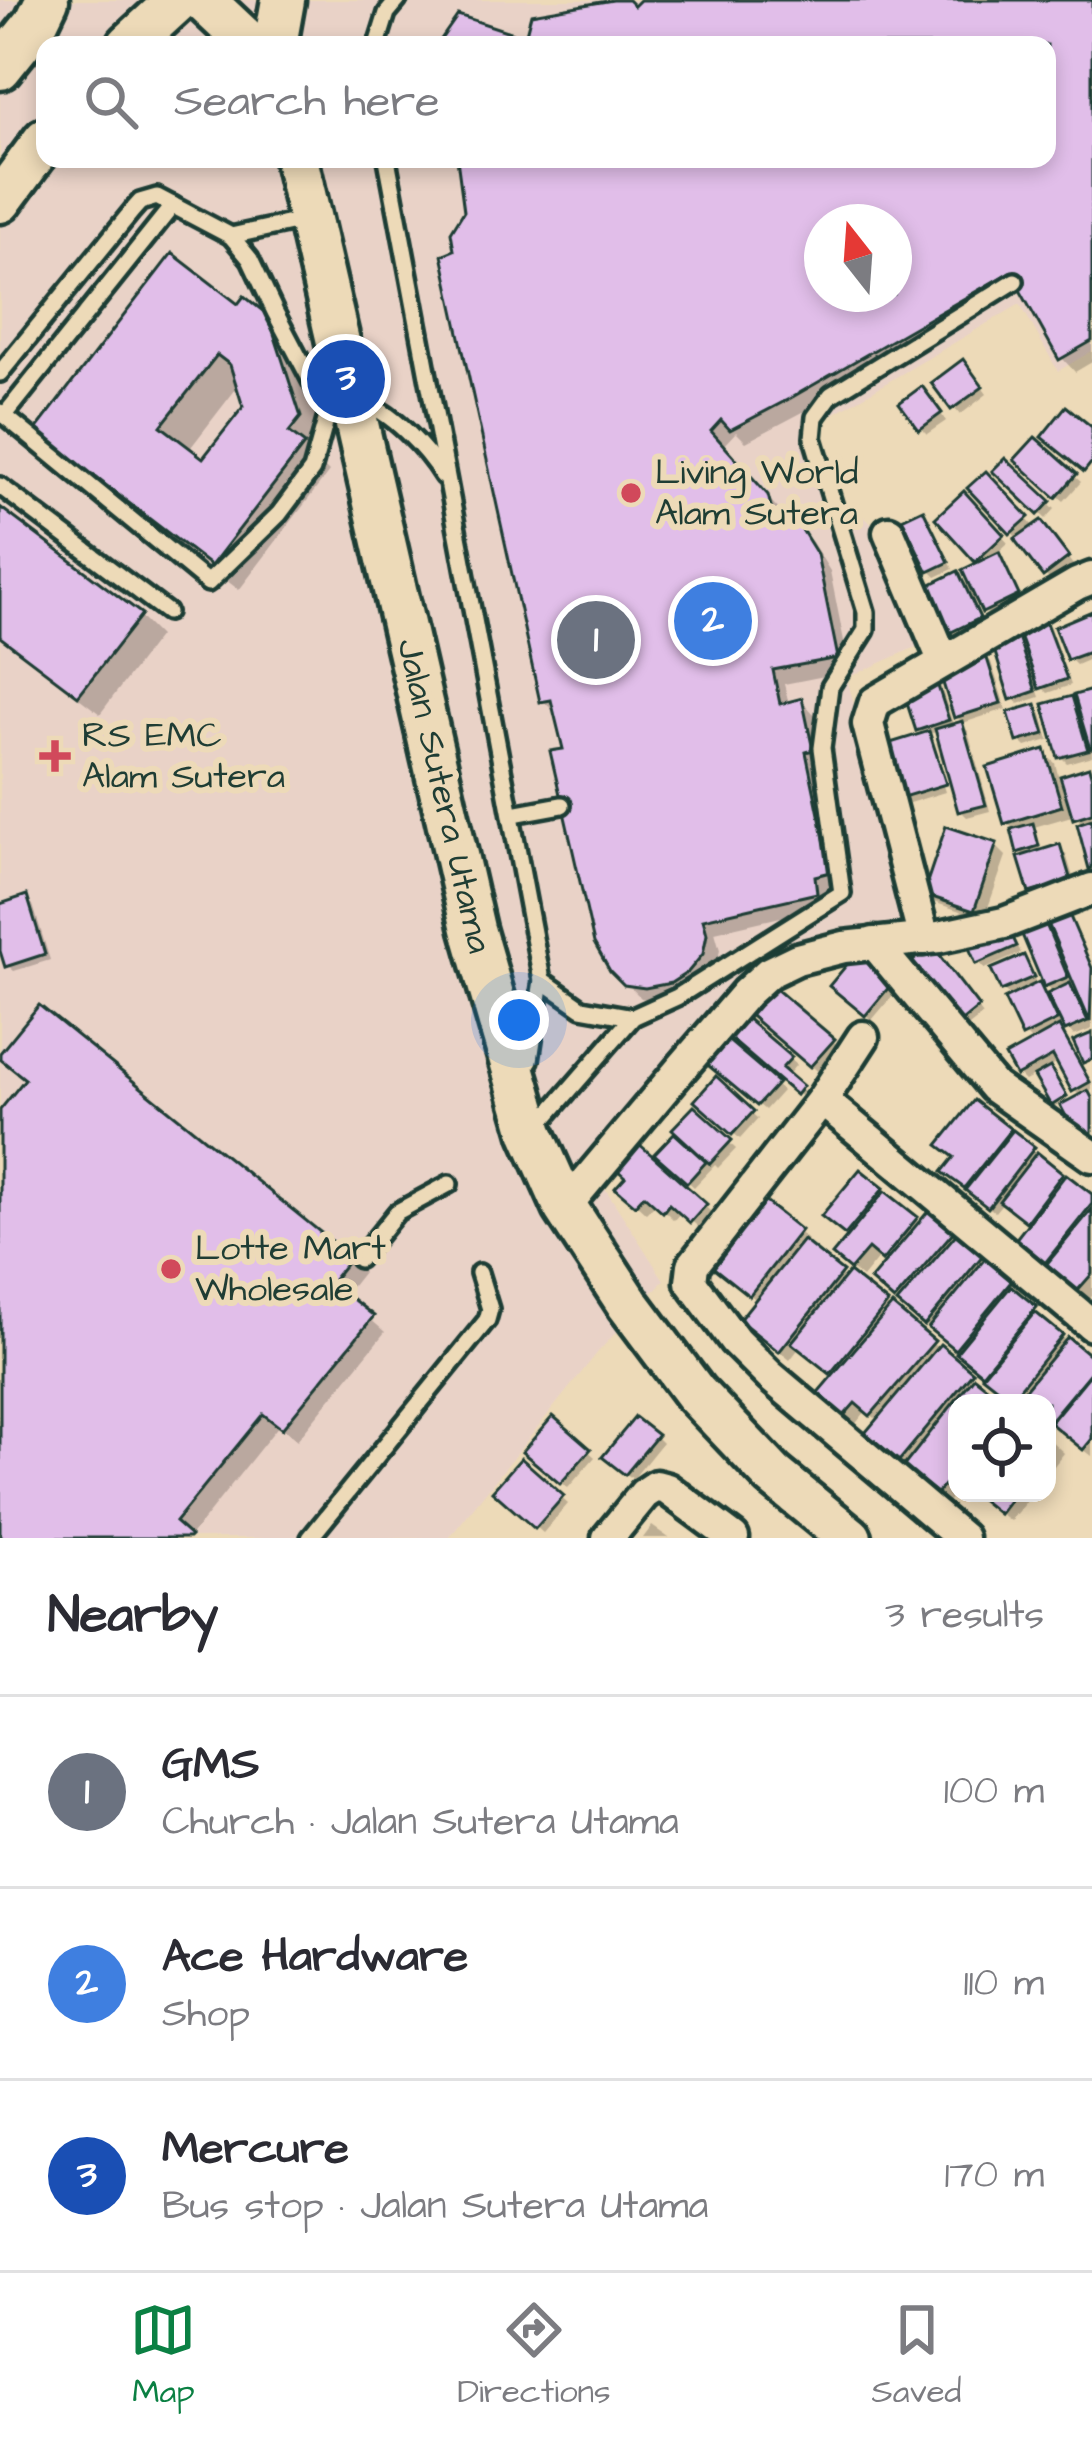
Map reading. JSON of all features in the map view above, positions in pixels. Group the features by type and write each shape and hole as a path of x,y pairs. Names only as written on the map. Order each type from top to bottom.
{"street":[{"path":"0,68 36,23 46,0"},
{"path":"139,36 178,0"},
{"path":"203,0 241,36"},
{"path":"277,36 283,0"},
{"path":"0,201 36,152"},
{"name":"Jalan Sutera Utama","path":"298,168 473,929 518,1065 532,1133 565,1208 695,1393 772,1475 850,1538"},
{"path":"889,532 943,660"},
{"path":"924,939 868,724 875,702 1092,578"},
{"path":"565,1208 730,1011 768,973 796,958 1004,923 1092,889"},
{"path":"874,943 994,1087 1092,1156"},
{"path":"863,1037 822,1100 693,1265 691,1282 735,1341 770,1376 962,1538"},
{"path":"822,1100 1092,1324"},
{"path":"608,1538 644,1493 656,1486 667,1489 733,1538"}],"lane":[{"path":"380,36 387,13 398,0"},
{"path":"389,168 542,980 518,1065"},
{"path":"0,374 140,202 157,197 231,236 260,276 328,413 312,470 278,514 208,583 2,414 173,206"},
{"path":"231,236 310,218"},
{"path":"532,1133 633,1017 677,997 842,893 818,749 830,687 866,630 866,612 814,438 815,417 831,395 1016,281"},
{"path":"351,400 374,405 429,452 451,488"},
{"path":"0,486 167,612"},
{"path":"513,814 562,806"},
{"path":"542,980 582,1008 633,1017"},
{"path":"359,1259 397,1212 449,1184"},
{"path":"310,1538 487,1321 490,1309 479,1273"}],"shaded area":[{"path":"0,0 1092,0 1092,351 1058,371 1020,304 825,419 818,483 877,527 925,643 847,678 910,921 826,938 591,1147 597,1176 664,1280 598,1352 449,1538 0,1538"}],"building":[{"name":"Living World Alam Sutera","path":"613,0 628,0 634,6 640,0 1092,0 1092,341 1059,360 1010,272 789,399 730,430 721,420 711,431 768,495 777,529 799,525 817,554 838,658 773,670 780,704 802,698 813,750 806,752 831,872 815,876 817,893 703,919 707,934 703,954 671,983 645,988 624,985 594,943 550,751 563,749 551,700 540,702 442,255 454,250 451,232 464,211 458,168 1056,168 1056,36 525,36 531,14"},
{"name":"Living World Alam Sutera","path":"458,15 522,36 443,36"},
{"path":"172,253 238,304 244,296 268,315 301,417 289,432 305,444 211,566 35,431","holes":["217,355 230,365 243,407 203,458 161,426"]},
{"path":"963,359 983,387 951,410 931,383"},
{"path":"922,386 942,413 919,430 899,403"},
{"path":"1066,406 1092,427 1092,462 1084,472 1041,437"},
{"path":"1035,437 1077,474 1056,498 1014,460"},
{"path":"1005,458 1051,501 1038,515 992,471"},
{"path":"986,471 1029,517 1010,534 967,488"},
{"path":"964,491 1004,535 975,562 935,518"},
{"path":"0,507 142,614 78,696 0,637"},
{"path":"923,509 949,562 928,572 902,519"},
{"path":"1041,520 1069,557 1043,577 1014,539"},
{"path":"999,552 1019,595 982,613 962,570"},
{"path":"958,571 980,618 943,636 921,589"},
{"path":"1092,611 1092,651 1067,660 1054,627"},
{"path":"1043,615 1067,679 1039,689 1016,625"},
{"path":"1017,635 1036,691 1010,700 992,643"},
{"path":"985,652 1001,703 954,718 938,667"},
{"path":"935,677 949,720 916,731 902,688"},
{"path":"1092,690 1092,748 1090,749 1074,695"},
{"path":"1072,696 1088,750 1058,758 1043,704"},
{"path":"1036,704 1045,734 1017,742 1008,712"},
{"path":"962,721 986,805 958,812 935,729"},
{"path":"929,731 946,784 900,798 884,745"},
{"path":"1045,749 1062,806 1004,824 987,767"},
{"path":"1089,767 1092,813 1073,819 1060,776"},
{"path":"1092,819 1092,868 1089,869 1077,824"},
{"path":"1033,823 1039,846 1017,853 1011,829"},
{"path":"946,826 997,843 974,911 923,894"},
{"path":"1060,844 1071,881 1029,893 1018,857"},
{"path":"27,895 45,954 5,967 0,951 0,904"},
{"path":"1065,905 1092,968 1090,1022 1044,914"},
{"path":"1042,915 1068,977 1044,987 1018,925"},
{"path":"1007,925 1017,946 976,964 967,943"},
{"path":"932,946 979,1007 957,1025 909,964"},
{"path":"859,950 895,980 865,1016 829,986"},
{"path":"1024,955 1034,977 1001,991 991,969"},
{"path":"1039,982 1057,1020 1022,1037 1004,999"},
{"path":"769,983 835,1039 810,1067 745,1011"},
{"path":"1070,983 1088,1021 1065,1031 1047,994"},
{"name":"Lotte Mart Wholesale","path":"39,1005 351,1257 331,1282 374,1316 282,1429 263,1414 175,1522 189,1538 0,1538 0,1110 25,1079 0,1059 0,1053"},
{"path":"745,1017 792,1057 782,1068 803,1086 796,1095 728,1037"},
{"path":"1059,1026 1090,1082 1072,1092 1053,1056 1016,1076 1005,1056"},
{"path":"1092,1033 1092,1059 1083,1063 1073,1041"},
{"path":"724,1037 778,1083 757,1106 703,1061"},
{"path":"1050,1067 1067,1096 1051,1106 1034,1076"},
{"path":"716,1076 754,1111 732,1135 694,1101"},
{"path":"1088,1090 1092,1141 1088,1133 1078,1139 1060,1105"},
{"path":"974,1100 1011,1129 964,1188 942,1172 954,1157 938,1145"},
{"path":"694,1106 732,1140 710,1164 672,1129"},
{"path":"1013,1130 1035,1147 988,1208 965,1190"},
{"path":"674,1133 706,1162 687,1183 654,1154"},
{"path":"629,1135 707,1204 690,1223 669,1204 663,1212 644,1195 635,1205 615,1188 625,1177 606,1160"},
{"path":"1037,1152 1063,1173 1026,1222 999,1201"},
{"path":"860,1169 884,1188 845,1235 821,1216"},
{"path":"1066,1174 1092,1194 1092,1204 1045,1263 1015,1240"},
{"path":"885,1191 918,1217 882,1261 868,1249 850,1270 832,1255"},
{"path":"757,1195 801,1230 749,1296 705,1261"},
{"path":"930,1209 955,1230 894,1301 870,1280"},
{"path":"1092,1209 1092,1274 1077,1291 1045,1266"},
{"path":"958,1232 984,1254 924,1326 897,1303"},
{"path":"803,1240 843,1272 779,1352 739,1320"},
{"path":"988,1255 1015,1277 955,1350 928,1328"},
{"path":"849,1272 888,1303 830,1374 791,1343"},
{"path":"1011,1286 1037,1307 982,1374 956,1353"},
{"path":"892,1305 935,1341 870,1416 855,1403 841,1419 814,1397"},
{"path":"1035,1312 1063,1335 1015,1394 1005,1394 982,1376"},
{"path":"1068,1337 1092,1357 1092,1370 1056,1413 1056,1394 1021,1394"},
{"path":"940,1344 973,1372 955,1394 948,1394 948,1402 899,1461 865,1433"},
{"path":"1092,1372 1092,1439 1083,1450 1056,1428 1056,1416"},
{"path":"974,1377 996,1394 961,1394"},
{"path":"948,1410 948,1480 937,1493 903,1467"},
{"path":"553,1416 591,1449 560,1484 522,1452"},
{"path":"635,1417 658,1435 625,1475 602,1457"},
{"path":"521,1458 564,1496 535,1529 492,1491"},
{"path":"984,1502 1008,1502 999,1514"}],"place":[{"name":"Mercure","path":"346,379"},
{"name":"Living World Alam Sutera","path":"631,493"},
{"name":"Ace Hardware","path":"713,621"},
{"name":"GMS","path":"596,640"},
{"name":"RS EMC Alam Sutera","path":"55,756"},
{"name":"Lotte Mart Wholesale","path":"171,1269"}]}
